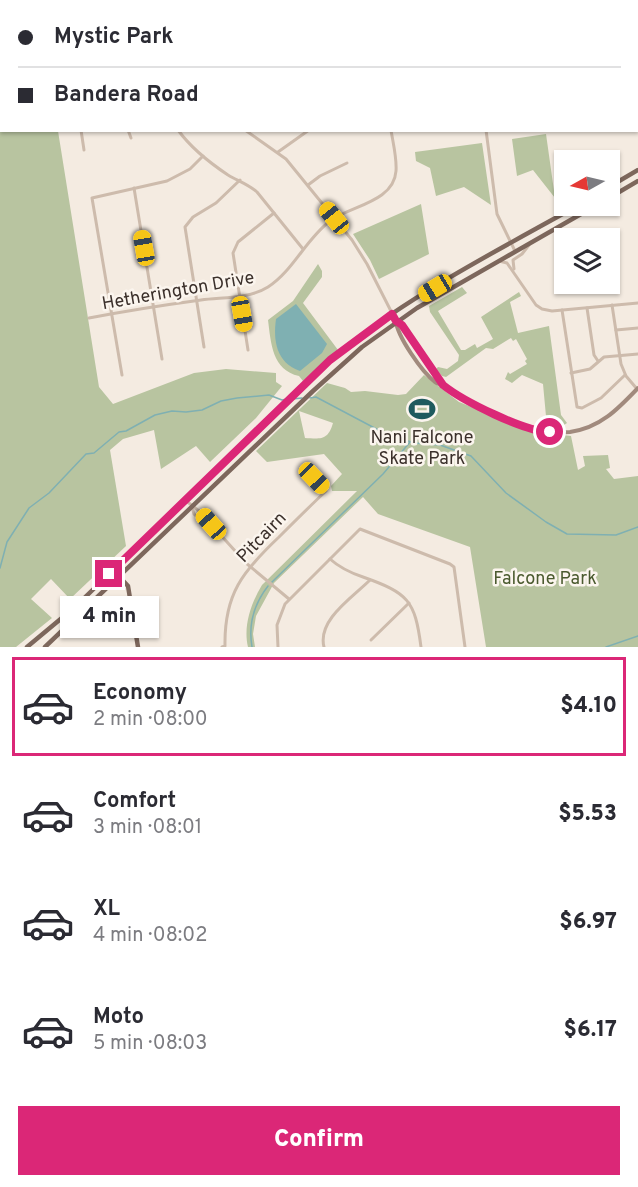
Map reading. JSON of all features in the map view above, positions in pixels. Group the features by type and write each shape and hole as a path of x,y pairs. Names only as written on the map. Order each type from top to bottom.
{"main road":[{"path":"620,181 638,170"},
{"path":"620,192 638,181"},
{"path":"27,647 54,626 343,350 392,314 559,216"},
{"path":"45,647 362,347 396,321 577,216"},
{"path":"267,421 274,428"},
{"path":"113,570 128,586 138,647"}],"street":[{"path":"81,132 84,150"},
{"path":"129,132 131,138"},
{"path":"180,132 203,156 226,174 240,180 257,192 303,249"},
{"path":"248,132 278,152 357,246 396,321 402,325 443,385 460,397 540,432 569,432 597,423 620,407 638,389 625,375 612,305"},
{"path":"278,152 306,132"},
{"name":"Hetherington Drive","path":"89,318 197,300 239,296 254,293 272,284 323,226 334,218 384,193 392,184 396,169 391,132"},
{"path":"486,132 497,214 515,251"},
{"path":"122,375 92,198 159,184 190,169 203,156"},
{"path":"308,185 320,176 347,163"},
{"path":"204,347 185,231 186,224 216,203 240,180"},
{"path":"134,188 162,359"},
{"path":"248,350 233,256 234,249 238,242 274,213"},
{"path":"514,271 513,260 522,254 531,242"},
{"path":"499,261 507,263 536,305 546,310 638,303"},
{"path":"532,310 536,305"},
{"path":"587,308 594,355 598,361"},
{"path":"562,310 576,404 580,408 601,398 625,375"},
{"path":"616,330 638,328"},
{"path":"571,374 590,369 604,357 638,354"},
{"name":"Pitcairn","path":"224,646 225,623 230,602 239,582 250,566 326,491 314,478"},
{"path":"185,500 206,526 216,532 250,566 289,599"},
{"path":"278,647 276,631 278,619 289,599 360,530 454,567 465,647"},
{"path":"330,558 345,570 396,591 409,603 417,619 421,647"},
{"path":"324,647 322,634 326,624 370,580"},
{"path":"371,640 409,603"}],"green space":[{"path":"0,132 58,132 99,387 113,404 194,373 226,369 276,373 276,382 282,386 256,418 210,462 196,446 161,469 154,430 123,439 110,450 126,546 70,599 51,579 31,599 52,618 16,647 0,647"},
{"path":"546,134 554,197 533,170 517,176 512,139"},
{"path":"482,143 491,205 464,187 436,196 430,168 416,161 415,152"},
{"path":"421,204 429,254 379,279 353,234"},
{"path":"318,264 322,277 303,303 338,350 303,381 278,362 272,346 268,320 293,301"},
{"path":"462,287 467,293 438,311 461,350 475,344 477,348 493,339 481,317 519,292 521,296 510,302 518,333 549,326 561,415 567,423 561,427 547,427 543,384 522,375 512,383 505,379 508,372 510,374 527,364 525,361 527,359 516,339 513,341 511,338 493,349 486,348 446,377 436,369 438,367 447,369 458,361 459,355 430,312 429,306"},
{"name":"Falcone Park","path":"424,375 459,402 532,431 571,436 578,470 585,466 583,456 608,455 610,468 606,469 614,479 638,476 638,647 486,647 470,547 378,514 363,497 274,583 256,616 253,634 255,647 248,647 249,615 262,585 357,491 332,491 331,486 342,474 324,454 267,462 256,451 327,383 351,392 406,394","holes":["299,411 333,423 329,433 324,437 305,438"]}],"water":[{"path":"296,304 327,344 322,353 300,371 281,357 275,335 276,319"}],"waterway":[{"path":"0,568 7,542 29,508 49,493 86,454 94,453 119,432 126,431 155,415 172,411 202,410 221,401 269,395 282,400 287,399"},
{"path":"310,398 316,397 384,433 414,443 440,445 471,456 506,493 567,534 616,535 638,527"},
{"path":"292,399 302,398"},
{"path":"272,582 383,474 410,442"},
{"path":"252,647 253,615 268,586"},
{"path":"606,647 638,636"}],"place":[{"name":"Nani Falcone Skate Park","path":"422,409"}],"route":[{"path":"109,574 330,360 392,314 443,385 450,391 520,424 540,432 550,432"}]}
